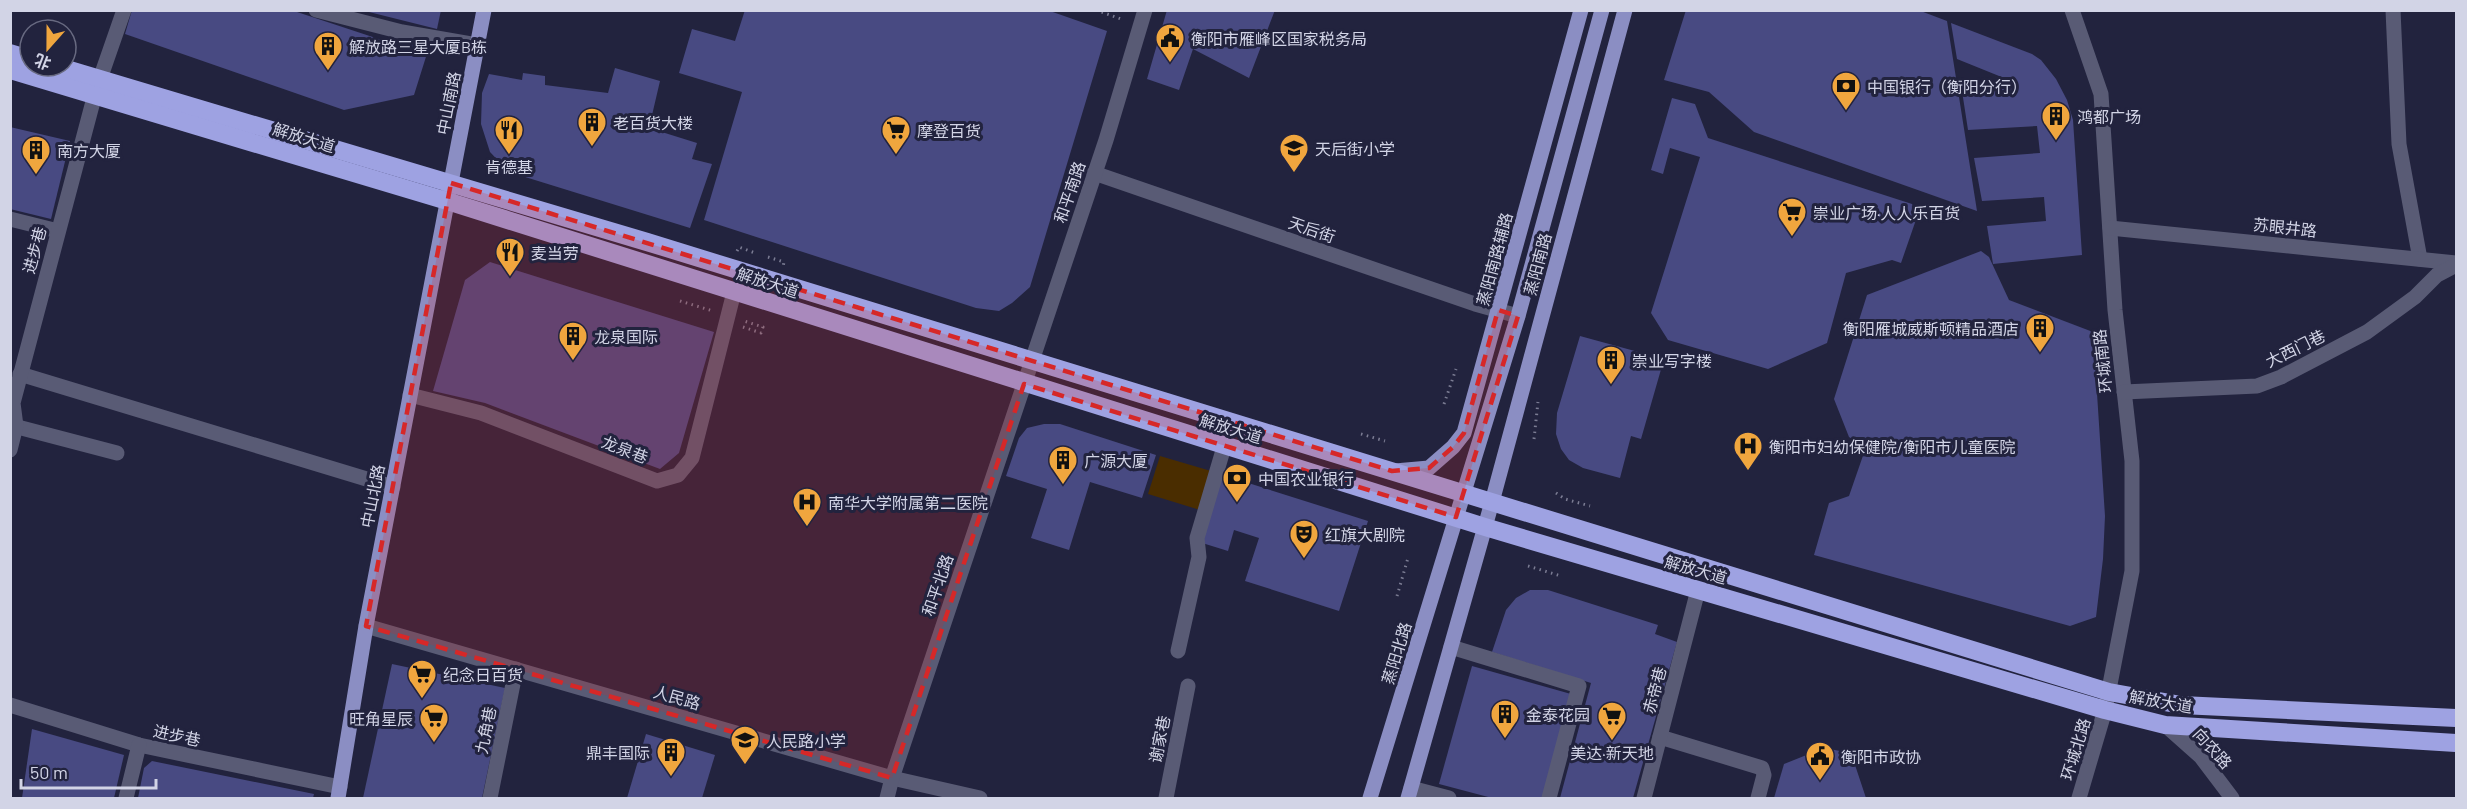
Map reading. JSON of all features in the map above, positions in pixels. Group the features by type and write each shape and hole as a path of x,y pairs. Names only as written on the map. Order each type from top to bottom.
{"highway":[{"name":"解放大道","path":"10,70 97,86 449,192 1031,360 2109,692 2181,705 2457,718"},
{"name":"解放大道","path":"78,77 97,86"},
{"name":"解放大道","path":"449,192 734,292 1224,447 1485,527 2105,710 2165,724 2457,743"}],"main road":[{"name":"中山南路","path":"449,192 484,10"},
{"name":"蒸阳南路辅路","path":"1392,471 1429,468 1453,447 1464,433 1581,10"},
{"name":"蒸阳南路","path":"1456,517 1518,316 1602,10"},
{"name":"蒸阳南路","path":"1485,527 1624,10"},
{"name":"中山北路","path":"339,793 366,626 449,192"},
{"name":"蒸阳北路","path":"1370,798 1456,517"},
{"path":"1410,793 1485,527"}],"street":[{"name":"进步巷","path":"10,450 13,403 20,374 97,86 124,10"},
{"path":"316,10 402,32 477,45"},
{"name":"环城南路","path":"2072,10 2101,94 2115,310 2132,461 2132,571 2105,710"},
{"path":"2393,10 2399,144 2420,258"},
{"name":"和平南路","path":"1023,384 1094,173 1142,18"},
{"name":"天后街","path":"1094,173 1475,304 1518,316"},
{"path":"10,219 58,231"},
{"name":"苏眼井路","path":"2110,228 2420,258 2457,264"},
{"name":"大西门巷","path":"2124,392 2257,386 2281,377 2367,332 2415,297 2437,275 2457,264"},
{"name":"龙泉巷","path":"410,395 481,413 657,481 678,476 692,458 734,292"},
{"path":"20,374 393,486"},
{"name":"和平北路","path":"887,798 1023,384"},
{"path":"13,426 117,453"},
{"path":"1178,651 1199,557 1197,538 1224,447"},
{"name":"赤帝巷","path":"1644,798 1698,590"},
{"name":"人民路","path":"366,626 892,778 980,798"},
{"path":"1451,646 1579,686 1549,798"},
{"name":"九角巷","path":"490,798 516,669"},
{"name":"谢家巷","path":"1166,798 1188,686"},
{"name":"进步巷","path":"10,705 139,745 339,793"},
{"name":"环城北路","path":"2079,798 2105,710"},
{"name":"向农路","path":"2165,724 2201,757 2232,798"},
{"path":"1660,737 1762,768 1764,776 1758,798"},
{"path":"126,798 139,745"},
{"path":"1410,793 1449,798"}],"path":[{"path":"1096,10 1142,18"},
{"path":"680,301 720,313"},
{"path":"741,320 763,327 761,333 743,327"},
{"path":"1444,404 1456,369"},
{"path":"1534,438 1538,402"},
{"path":"1361,434 1385,441"},
{"path":"1556,493 1565,499 1590,506"},
{"path":"1397,596 1408,558"},
{"path":"1528,566 1561,576"}],"highlighted area":[{"path":"451,183 1392,471 1429,468 1453,447 1464,433 1498,310 1518,316 1456,517 1024,384 892,778 366,626"}],"shaded area":[{"path":"1160,456 1211,471 1200,510 1148,494"}],"building":[{"name":"解放路三星大厦B栋","path":"132,10 291,10 409,49 415,37 430,44 414,95 344,110 125,34"},
{"path":"361,10 441,10 437,29"},
{"name":"摩登百货","path":"745,10 1047,10 1107,31 1030,287 999,311 976,308 704,220 742,92 679,73 692,29 735,41"},
{"name":"衡阳市雁峰区国家税务局","path":"1167,10 1275,10 1249,78 1193,49 1179,90 1147,79"},
{"name":"中国银行（衡阳分行）","path":"1686,10 1918,10 1947,21 1977,211 1754,132 1709,92 1664,80"},
{"name":"鸿都广场","path":"1951,23 2032,54 2041,60 2056,79 2067,100 2073,120 2082,255 1993,264 1987,226 2046,221 2044,197 1982,201 1974,158 2040,153 2037,126 1968,130 1962,91 2018,87 2009,80 1957,59"},
{"name":"老百货大楼","path":"615,68 660,81 649,128 697,143 692,159 712,164 690,228 509,172 490,152 481,124 482,93 489,74 522,80 523,73 545,76 545,85 608,93"},
{"name":"崇业广场·人人乐百货","path":"1672,98 1695,104 1708,138 1912,204 1918,214 1901,263 1892,260 1846,273 1827,343 1768,369 1668,340 1651,313 1700,157 1670,148 1663,174 1651,170"},
{"name":"南方大厦","path":"10,127 70,141 51,219 10,209"},
{"path":"1981,251 1989,257 2009,300 2093,332 2105,516 2103,559 2096,617 2070,626 1814,555 1829,503 1849,496 1866,447 1849,437 1834,399 1867,295"},
{"name":"龙泉国际","path":"490,262 714,332 679,453 660,469 485,403 433,391 465,280"},
{"name":"崇业写字楼","path":"1580,336 1664,359 1641,439 1631,436 1620,478 1583,468 1569,460 1561,449 1556,434 1557,413"},
{"name":"广源大厦","path":"1044,424 1060,424 1156,455 1142,498 1090,482 1069,550 1031,538 1047,489 1006,476 1019,438 1027,428"},
{"name":"红旗大剧院","path":"1220,474 1368,521 1339,611 1245,581 1259,538 1234,530 1228,551 1199,542"},
{"name":"美达·新天地","path":"1530,590 1548,590 1658,625 1655,634 1677,642 1633,798 1560,798 1591,683 1492,652 1506,610 1516,598"},
{"name":"旺角星辰","path":"392,664 505,688 482,798 363,798"},
{"name":"金泰花园","path":"1472,666 1571,694 1543,798 1492,798 1439,784"},
{"path":"32,729 124,755 114,798 22,798"},
{"name":"鼎丰国际","path":"646,734 715,755 702,798 627,798"},
{"name":"衡阳市政协","path":"1824,748 1851,753 1866,798 1774,798 1784,764"},
{"path":"152,761 314,794 313,798 138,798 144,768"}],"place":[{"name":"衡阳市雁峰区国家税务局","path":"1170,64"},
{"name":"解放路三星大厦B栋","path":"328,72"},
{"name":"中国银行（衡阳分行）","path":"1846,112"},
{"name":"鸿都广场","path":"2056,142"},
{"name":"老百货大楼","path":"592,148"},
{"name":"肯德基","path":"509,156"},
{"name":"摩登百货","path":"896,156"},
{"name":"天后街小学","path":"1294,174"},
{"name":"南方大厦","path":"36,176"},
{"name":"崇业广场·人人乐百货","path":"1792,238"},
{"name":"麦当劳","path":"510,278"},
{"name":"衡阳雁城威斯顿精品酒店","path":"2040,354"},
{"name":"龙泉国际","path":"573,362"},
{"name":"崇业写字楼","path":"1611,386"},
{"name":"衡阳市妇幼保健院/衡阳市儿童医院","path":"1748,472"},
{"name":"广源大厦","path":"1063,486"},
{"name":"中国农业银行","path":"1237,504"},
{"name":"南华大学附属第二医院","path":"807,528"},
{"name":"红旗大剧院","path":"1304,560"},
{"name":"纪念日百货","path":"422,700"},
{"name":"金泰花园","path":"1505,740"},
{"name":"美达·新天地","path":"1612,742"},
{"name":"旺角星辰","path":"434,744"},
{"name":"人民路小学","path":"745,766"},
{"name":"鼎丰国际","path":"671,778"},
{"name":"衡阳市政协","path":"1820,782"}]}
